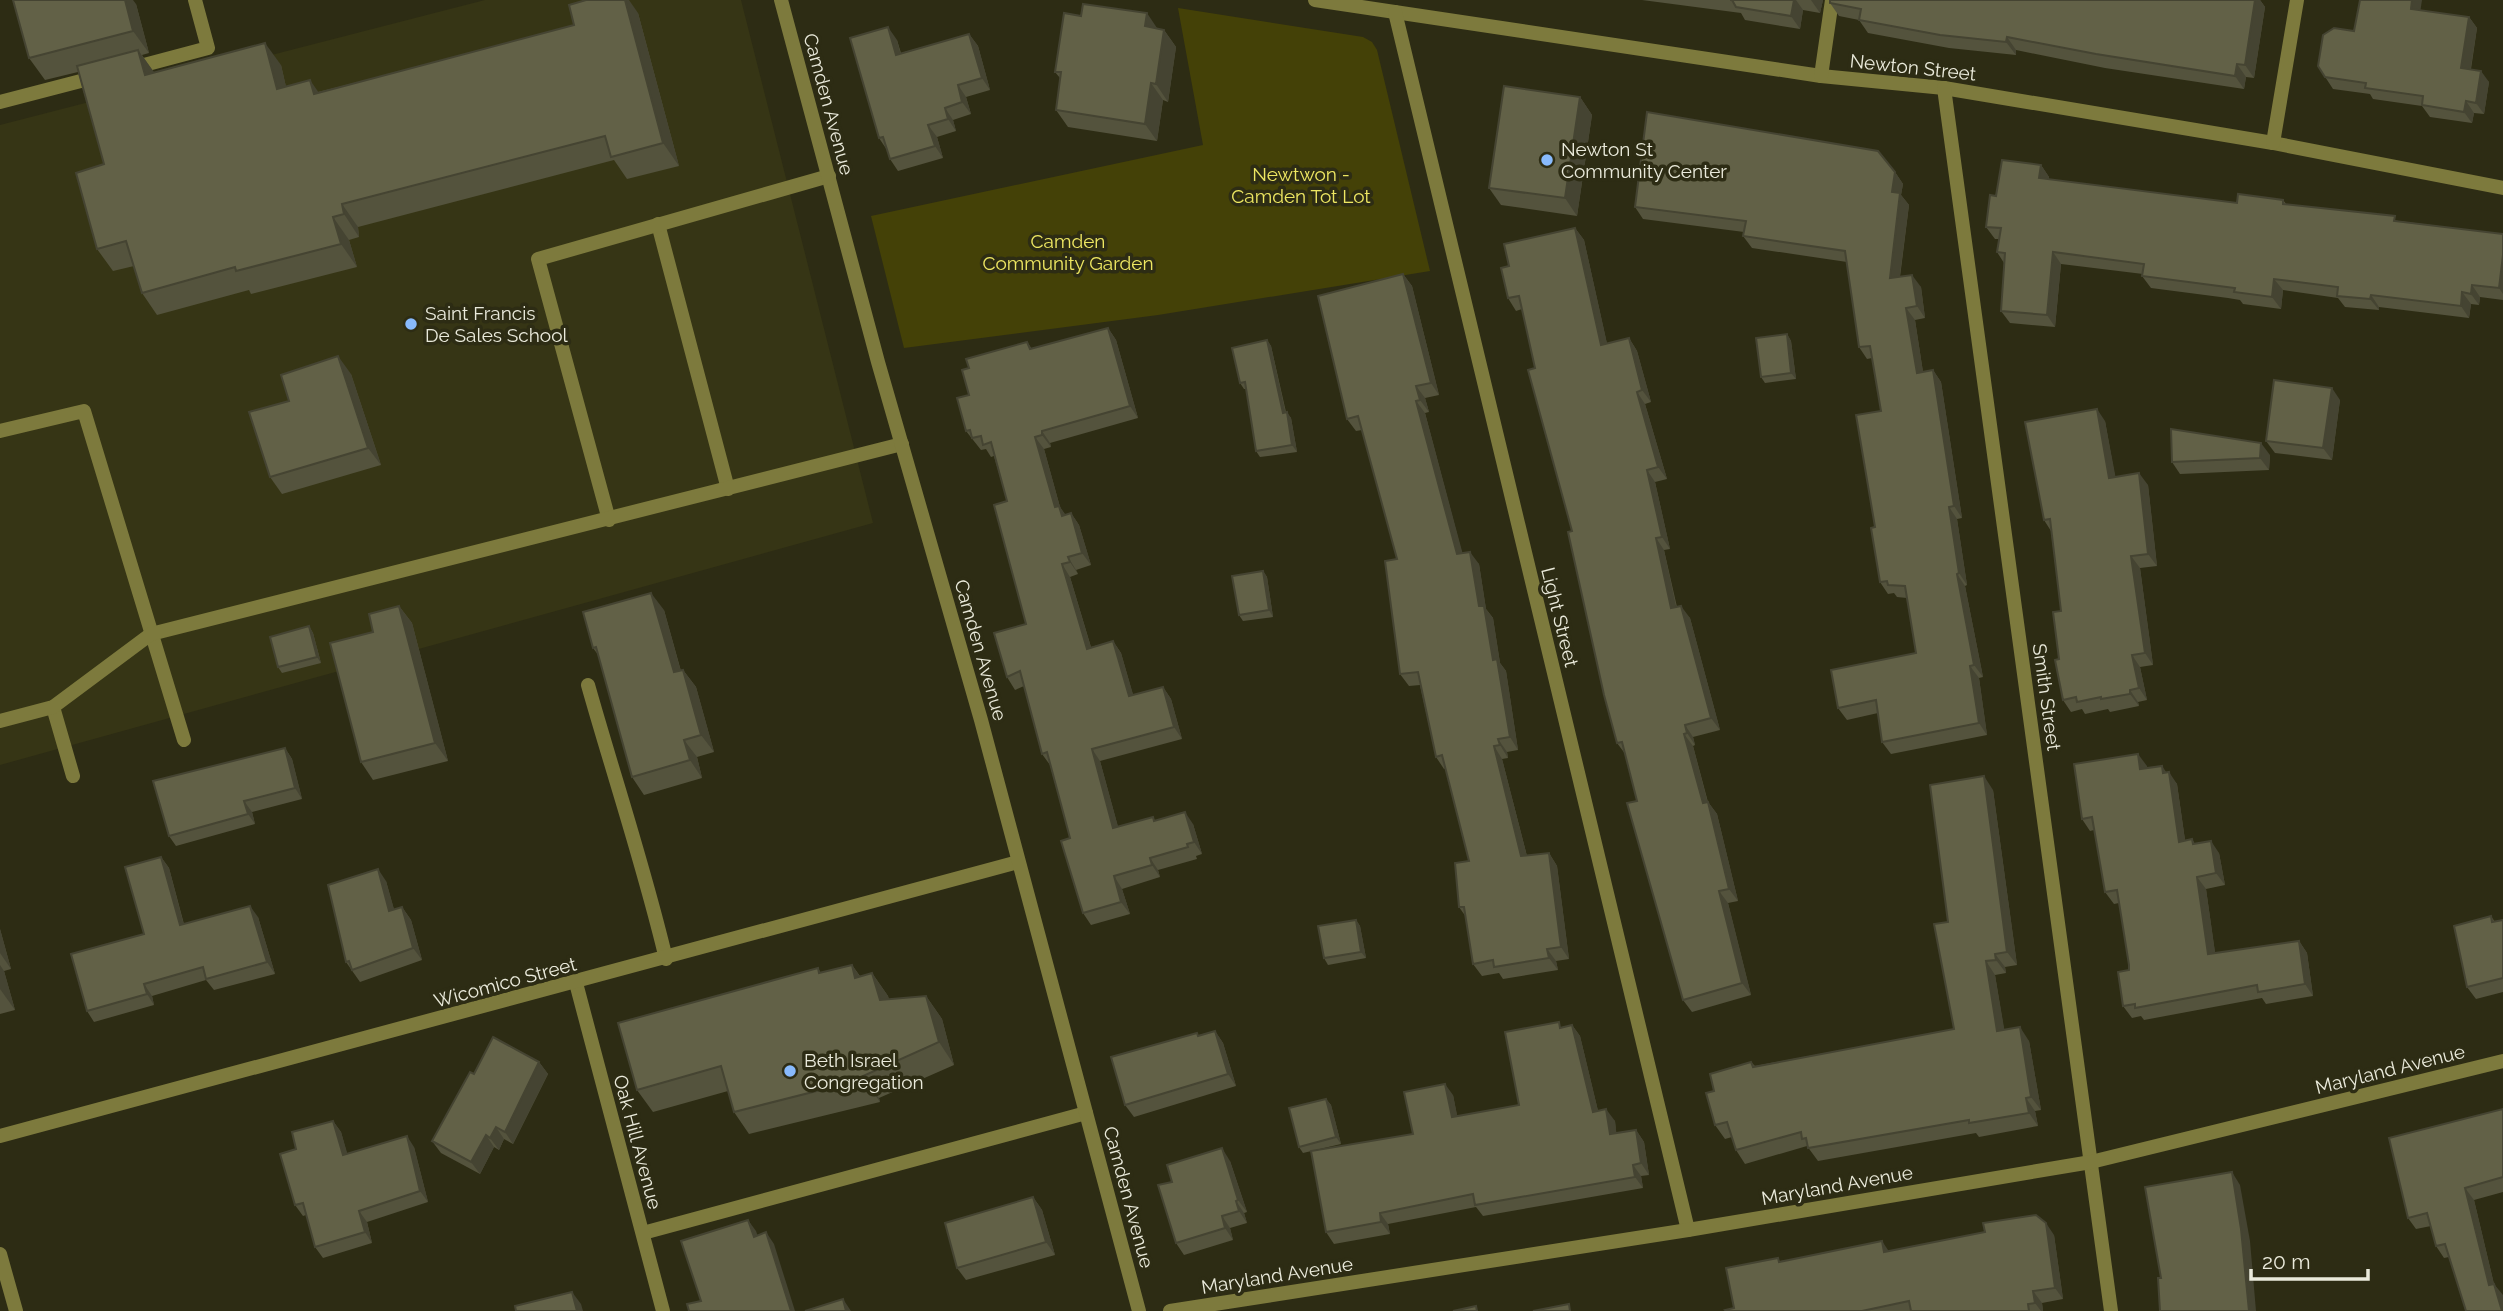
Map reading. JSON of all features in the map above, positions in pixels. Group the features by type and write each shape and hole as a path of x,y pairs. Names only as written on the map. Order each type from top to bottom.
{"street":[{"path":"0,102 208,48 195,0"},
{"name":"Camden Avenue","path":"781,0 1139,1311"},
{"name":"Newton Street","path":"1315,0 1821,76 1944,88 2273,143 2503,188"},
{"path":"1821,76 1832,0"},
{"path":"2273,143 2297,0"},
{"name":"Light Street","path":"1395,12 1688,1230"},
{"name":"Smith Street","path":"1944,88 2111,1311"},
{"path":"609,520 538,259 828,176"},
{"path":"658,224 728,489"},
{"path":"0,431 84,411 184,740"},
{"path":"0,721 52,707 151,634 902,444"},
{"path":"588,685 627,824 645,868 666,959"},
{"path":"52,707 73,776"},
{"name":"Wicomico Street","path":"0,1136 666,959 1018,862"},
{"name":"Oak Hill Avenue","path":"576,983 663,1311"},
{"name":"Maryland Avenue","path":"1170,1311 1688,1230 2091,1162 2503,1061"},
{"path":"642,1233 1086,1113"},
{"path":"0,1254 16,1311"}],"shaded area":[{"name":"Saint Francis De Sales School","path":"485,0 741,0 873,523 0,765 0,125"}],"green space":[{"name":"Newtwon - Camden Tot Lot","path":"1178,8 1363,37 1372,42 1377,50 1430,271 1158,315 904,348 871,216 1203,145"}],"building":[{"path":"13,0 125,0 133,31 29,58"},
{"path":"586,0 625,0 663,143 611,157 605,136 342,204 344,214 333,217 341,244 236,271 235,267 142,293 126,241 97,249 76,173 104,164 77,66 138,50 145,75 265,43 277,89 310,80 314,94 574,25 569,5"},
{"path":"1732,0 1794,0 1791,16 1736,7"},
{"path":"1830,0 2255,0 2245,65 2237,64 2235,76 2007,37 2006,42 1940,35 1859,20 1861,9 1830,3"},
{"path":"2360,0 2412,0 2411,9 2469,17 2461,68 2481,71 2476,103 2466,101 2464,112 2422,105 2423,96 2365,88 2366,83 2325,77 2318,66 2323,35 2334,28 2354,31"},
{"path":"1083,4 1147,13 1145,26 1164,30 1156,84 1151,83 1145,124 1056,110 1061,72 1055,72 1064,13 1081,16"},
{"path":"888,27 896,55 969,34 982,78 958,85 962,102 945,108 948,119 928,125 935,146 890,159 883,137 879,138 850,38"},
{"name":"Newton St Community Center","path":"1504,86 1580,97 1565,198 1489,188"},
{"path":"1647,112 1878,151 1895,172 1892,192 1900,193 1890,278 1912,275 1917,306 1906,308 1917,373 1933,370 1954,506 1949,507 1959,573 1957,574 1974,665 1970,666 1979,723 1882,742 1876,700 1838,708 1831,670 1916,653 1905,586 1880,582 1871,528 1875,527 1856,415 1881,411 1870,346 1859,347 1845,251 1743,236 1746,221 1635,207"},
{"path":"2002,160 2041,165 2039,178 2237,203 2238,194 2283,200 2283,204 2395,216 2394,221 2503,234 2499,288 2472,285 2471,294 2462,292 2461,306 2371,295 2370,299 2337,296 2338,287 2274,279 2272,297 2234,292 2235,288 2142,276 2144,264 2053,252 2047,315 2001,311 2005,253 1997,252 2001,228 1986,227 1990,195 1996,196"},
{"path":"1575,228 1601,345 1629,338 1642,390 1637,392 1658,467 1647,470 1662,537 1656,538 1671,608 1681,606 1711,718 1685,725 1687,733 1684,734 1703,803 1708,802 1729,889 1719,891 1742,983 1683,1000 1627,803 1637,801 1622,742 1617,743 1604,695 1568,532 1572,531 1528,370 1535,368 1519,296 1508,298 1501,268 1509,266 1504,244"},
{"path":"1403,274 1431,383 1416,386 1420,400 1416,401 1457,554 1470,552 1479,606 1484,606 1493,660 1497,659 1510,737 1498,739 1500,745 1494,746 1521,856 1549,853 1561,947 1547,949 1549,958 1494,967 1493,960 1473,964 1464,907 1459,907 1455,863 1469,861 1442,755 1436,757 1418,672 1400,674 1385,561 1397,559 1358,416 1347,419 1318,296"},
{"path":"1108,328 1130,406 1042,431 1042,435 1035,437 1055,507 1059,506 1062,516 1071,513 1082,553 1068,557 1070,562 1062,564 1087,649 1113,641 1129,696 1163,687 1174,727 1092,749 1113,828 1185,812 1194,842 1187,844 1188,847 1150,858 1152,865 1114,876 1121,902 1083,913 1061,841 1070,838 1047,752 1042,754 1020,671 1007,677 994,633 1026,624 994,505 1007,501 991,442 983,445 981,436 972,438 970,430 966,431 957,398 969,395 962,370 969,368 966,359 1027,342 1030,349"},
{"path":"1787,334 1791,373 1761,377 1756,338"},
{"path":"1267,340 1283,413 1287,412 1292,445 1256,451 1245,382 1240,383 1232,348"},
{"path":"338,356 368,448 270,477 249,412 289,401 281,375"},
{"path":"2274,380 2332,388 2323,448 2266,441"},
{"path":"2097,409 2109,478 2139,473 2148,554 2131,556 2145,653 2132,655 2139,688 2130,690 2130,694 2077,702 2076,697 2063,700 2055,660 2059,659 2053,612 2061,611 2050,519 2044,520 2025,422"},
{"path":"2171,429 2261,443 2260,458 2172,462"},
{"path":"1263,571 1269,610 1239,615 1232,576"},
{"path":"651,593 674,672 683,670 701,735 684,740 690,760 632,777 596,647 593,648 583,612"},
{"path":"399,606 435,743 361,762 330,643 373,632 369,614"},
{"path":"309,626 317,657 278,667 270,637"},
{"path":"285,748 295,788 244,801 248,814 169,836 153,781"},
{"path":"2138,754 2140,769 2162,766 2163,773 2169,772 2179,842 2192,839 2193,844 2211,841 2216,873 2197,877 2208,954 2299,941 2305,984 2258,992 2257,985 2135,1008 2135,1004 2123,1006 2118,972 2129,970 2129,965 2117,890 2105,892 2092,817 2082,819 2074,764"},
{"path":"1984,776 2007,952 1995,954 1996,960 1986,961 1997,1031 2020,1027 2031,1097 2026,1098 2029,1113 1969,1123 1969,1120 1808,1148 1806,1138 1802,1139 1801,1132 1736,1150 1727,1122 1715,1125 1706,1093 1714,1091 1710,1074 1751,1062 1753,1067 1954,1029 1934,924 1948,922 1930,785"},
{"path":"161,857 180,925 250,906 267,962 206,979 203,967 144,984 147,994 87,1011 71,954 144,934 125,867"},
{"path":"378,869 389,911 402,907 413,948 352,970 349,961 346,962 328,885"},
{"path":"2491,916 2492,922 2503,920 2503,978 2467,987 2454,926"},
{"path":"1356,920 1361,952 1324,958 1318,926"},
{"name":"Beth Israel Congregation","path":"852,965 855,978 872,973 880,1000 926,996 939,1042 863,1076 864,1079 734,1112 721,1066 637,1090 618,1023 818,968 819,973"},
{"path":"1559,1022 1560,1028 1572,1025 1593,1112 1606,1109 1610,1134 1636,1130 1641,1163 1633,1165 1635,1177 1475,1205 1473,1194 1380,1213 1381,1222 1326,1232 1311,1151 1413,1134 1404,1092 1445,1084 1452,1117 1519,1105 1505,1032"},
{"path":"1215,1031 1228,1074 1125,1105 1111,1057 1197,1033 1198,1036"},
{"path":"493,1037 539,1062 505,1132 496,1127 490,1138 486,1135 471,1162 432,1141 470,1072 474,1074"},
{"path":"1326,1099 1336,1137 1299,1147 1289,1108"},
{"path":"2503,1109 2503,1177 2465,1188 2489,1285 2494,1284 2502,1311 2466,1311 2445,1244 2436,1246 2427,1213 2408,1218 2389,1138"},
{"path":"333,1121 343,1155 407,1136 420,1191 359,1211 365,1232 315,1247 303,1203 295,1205 280,1154 296,1149 292,1132"},
{"path":"1222,1148 1239,1211 1222,1216 1225,1228 1176,1243 1158,1185 1172,1182 1167,1165"},
{"path":"2232,1172 2249,1311 2160,1311 2158,1278 2161,1278 2145,1187"},
{"path":"1033,1197 1046,1242 957,1268 945,1223"},
{"path":"2036,1215 2046,1223 2055,1288 2033,1291 2035,1303 2028,1304 2029,1311 1911,1311 1909,1301 1862,1311 1725,1310 1734,1308 1726,1268 1778,1258 1779,1262 1882,1241 1884,1252 1985,1232 1983,1223"},
{"path":"748,1220 754,1237 766,1232 791,1311 689,1311 687,1304 701,1301 681,1241"},
{"path":"572,1292 577,1311 516,1311 515,1306"},
{"path":"843,1299 846,1311 805,1311"},
{"path":"1569,1304 1570,1311 1533,1311"},
{"path":"1476,1306 1477,1311 1453,1311"}],"place":[{"name":"Newton St Community Center","path":"1547,160"},
{"name":"Saint Francis De Sales School","path":"411,324"},
{"name":"Beth Israel Congregation","path":"790,1071"}],"park label":[{"name":"Camden Community Garden","path":"1068,252"}]}
